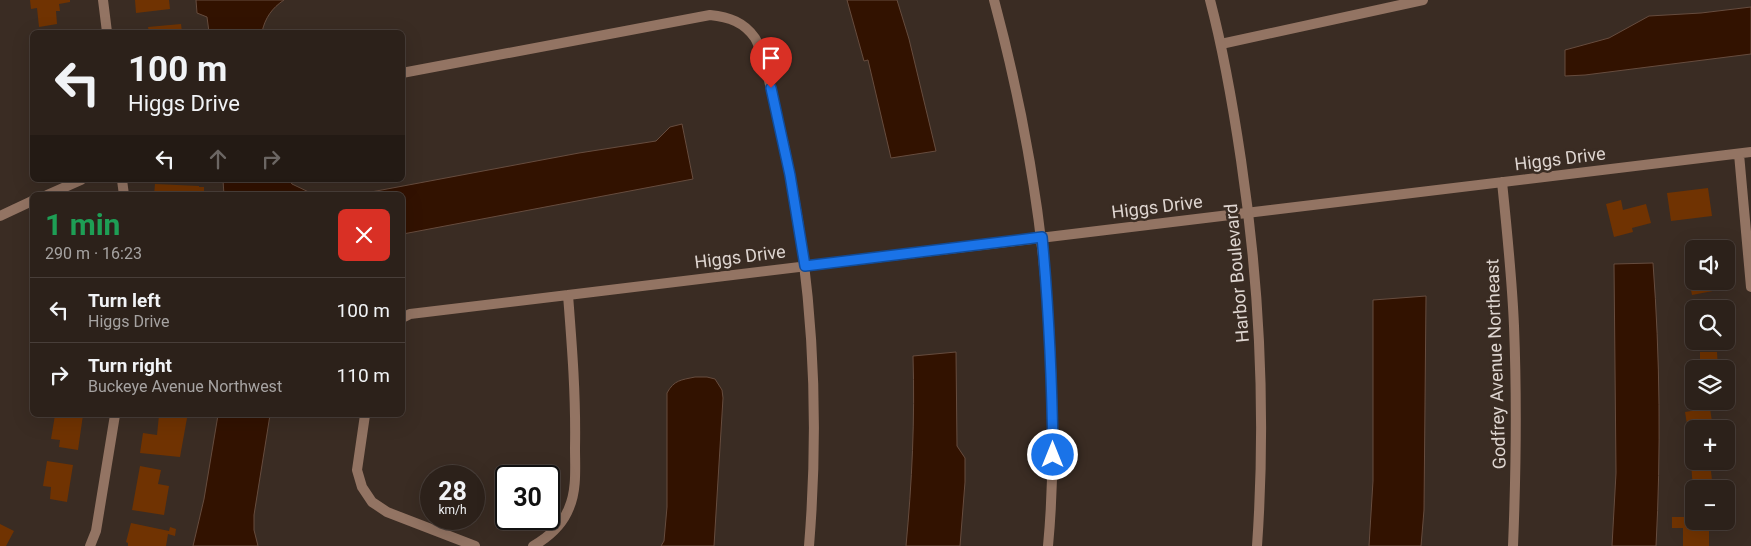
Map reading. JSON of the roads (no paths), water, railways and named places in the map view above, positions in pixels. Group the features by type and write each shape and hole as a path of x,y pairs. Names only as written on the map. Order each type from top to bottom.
{"street":[{"path":"103,0 107,30"},
{"path":"994,0 1025,129 1042,237 1052,373 1053,455 1048,546"},
{"name":"Harbor Boulevard","path":"1210,0 1236,120 1249,212 1257,301 1262,425 1257,546"},
{"path":"1221,44 1423,0"},
{"path":"405,72 710,15 728,17 744,26 756,40 767,73 784,141 797,209 805,266 811,335 814,405 809,546"},
{"name":"Higgs Drive","path":"405,316 410,314 1751,152"},
{"path":"1739,154 1751,287"},
{"path":"54,192 76,182"},
{"name":"Godfrey Avenue Northeast","path":"1502,182 1510,253 1515,333 1516,466 1513,546"},
{"path":"0,216 30,202"},
{"path":"533,546 548,537 561,524 569,508 574,490 575,410 568,295"},
{"path":"90,546 96,531 115,417"},
{"path":"365,417 357,470 362,487 372,502 387,512 475,546"}]}
